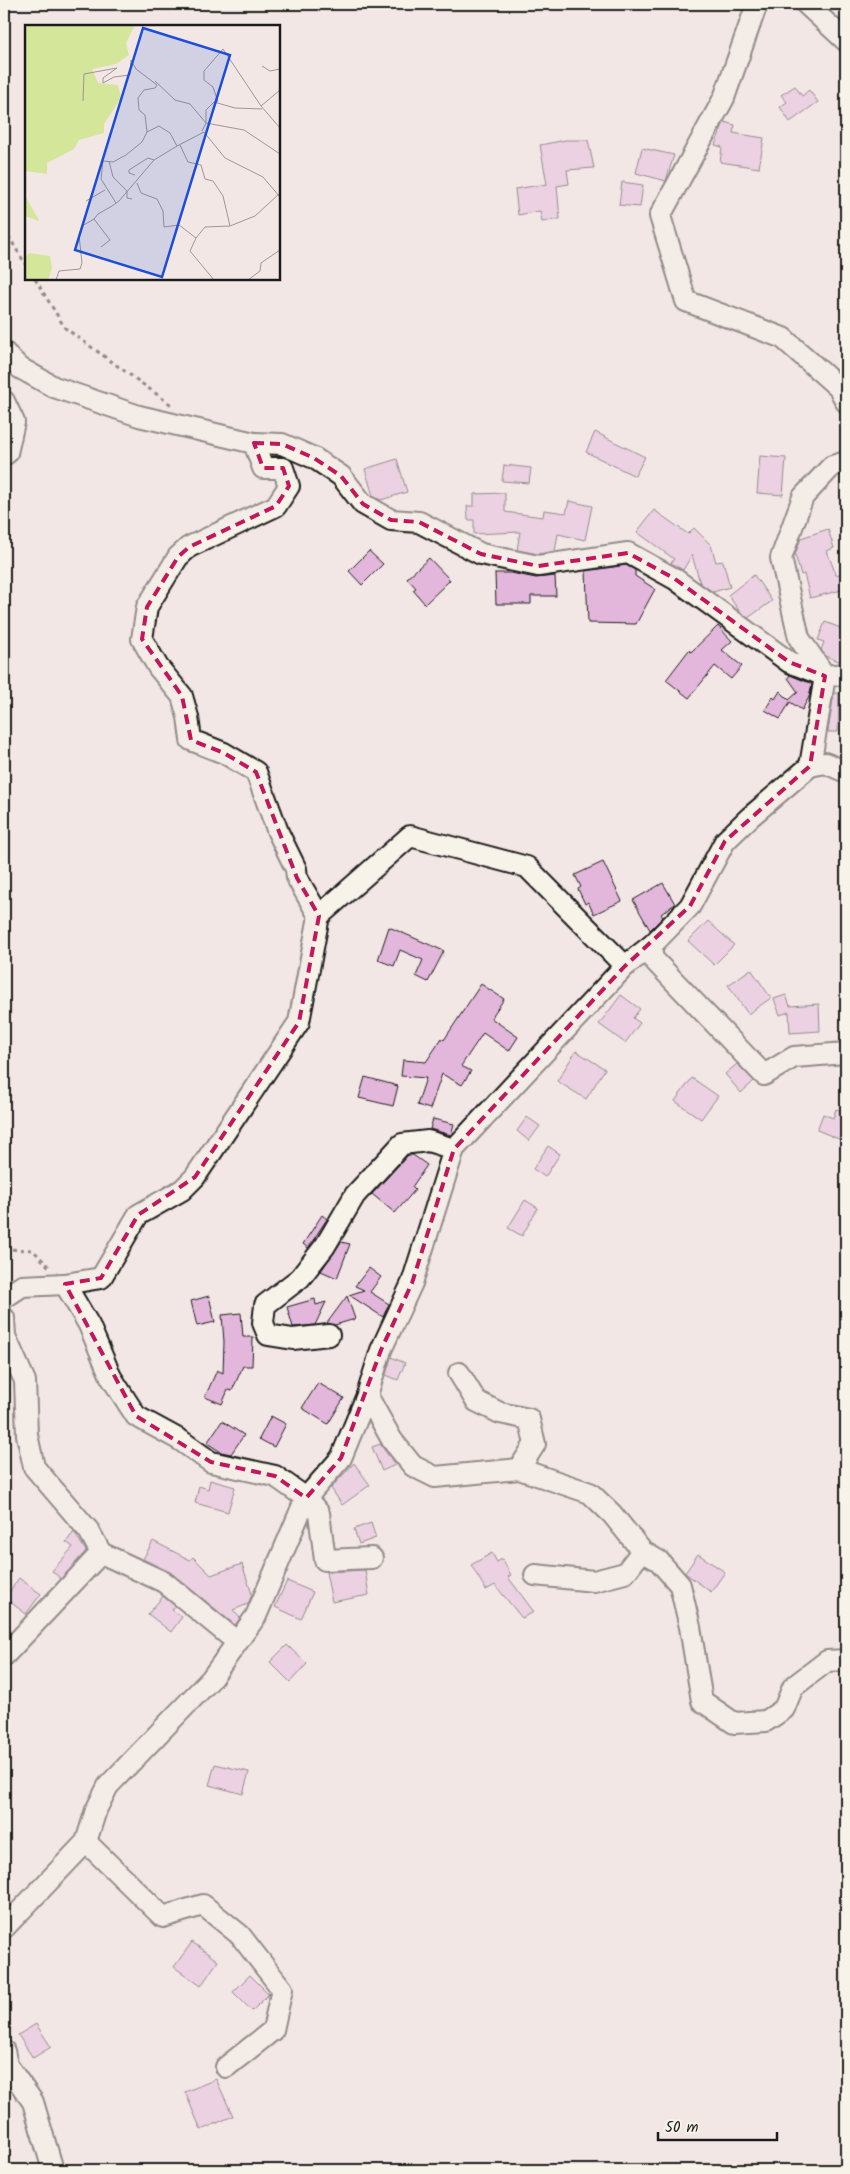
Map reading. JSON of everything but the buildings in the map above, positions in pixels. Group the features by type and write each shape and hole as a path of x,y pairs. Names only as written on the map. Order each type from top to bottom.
{"street":[{"path":"757,4 724,98 660,216 686,301 783,338 839,388 846,402"},
{"path":"806,4 846,41"},
{"path":"4,352 20,368 54,387 139,416 254,443 282,444 314,458 341,476 363,504 391,520 419,522 481,554 538,566 628,553 675,579 789,662 825,676 846,674"},
{"path":"4,401 14,422 7,453 4,456"},
{"path":"254,443 263,468 283,468 289,486 276,506 189,547 178,557 147,607 142,640 158,666 182,696 188,717 191,740 224,753 256,772 278,832 296,869 296,878 319,916"},
{"path":"810,766 825,676 799,638 781,558 803,497 832,466 846,462"},
{"path":"4,1928 86,1842 96,1810 108,1786 212,1679 256,1616 306,1498 341,1458 367,1395 381,1350 412,1283 454,1148 625,966 652,945 690,906 725,841 750,816 810,766 825,763 846,772"},
{"path":"4,1298 22,1286 65,1284 101,1278 138,1215 182,1190 195,1177 299,1022 319,916 410,836 527,867 625,966"},
{"path":"652,945 652,958 764,1075 794,1057 846,1054"},
{"path":"328,1335 293,1339 268,1335 263,1323 265,1305 300,1278 325,1246 355,1195 402,1144 428,1141 454,1148"},
{"path":"65,1284 89,1325 111,1376 136,1416 180,1440 211,1462 276,1476 306,1498 319,1513 325,1560 372,1558"},
{"path":"4,1318 5,1336 25,1381 27,1435 34,1467 89,1531 100,1553 164,1582 237,1642"},
{"path":"459,1373 476,1400 500,1413 529,1419 535,1444 519,1468"},
{"path":"367,1395 392,1440 413,1466 435,1477 519,1468 590,1492 612,1514 642,1551 659,1561 680,1584 690,1627 702,1701 734,1723 766,1721 784,1710 793,1687 827,1661 846,1660"},
{"path":"535,1575 594,1580 625,1573 642,1551"},
{"path":"4,1656 100,1553"},
{"path":"86,1842 164,1917 203,1905 240,1936 282,1990 273,2030 226,2068"},
{"path":"4,2051 7,2065 33,2102 53,2170"}],"path":[{"path":"4,229 25,263"},
{"path":"36,280 65,328 175,407"},
{"path":"4,1249 33,1250 65,1284"}],"highlighted area":[{"path":"254,443 282,444 314,458 341,476 363,504 391,520 419,522 481,554 538,566 628,553 675,579 789,662 825,676 810,766 725,841 690,906 625,966 454,1149 412,1283 381,1350 341,1458 306,1498 275,1476 211,1462 136,1416 65,1284 101,1278 138,1215 195,1177 299,1022 319,916 297,878 256,772 224,753 191,740 182,696 142,639 147,607 178,557 189,547 276,506 289,486 283,468 263,468"}]}
